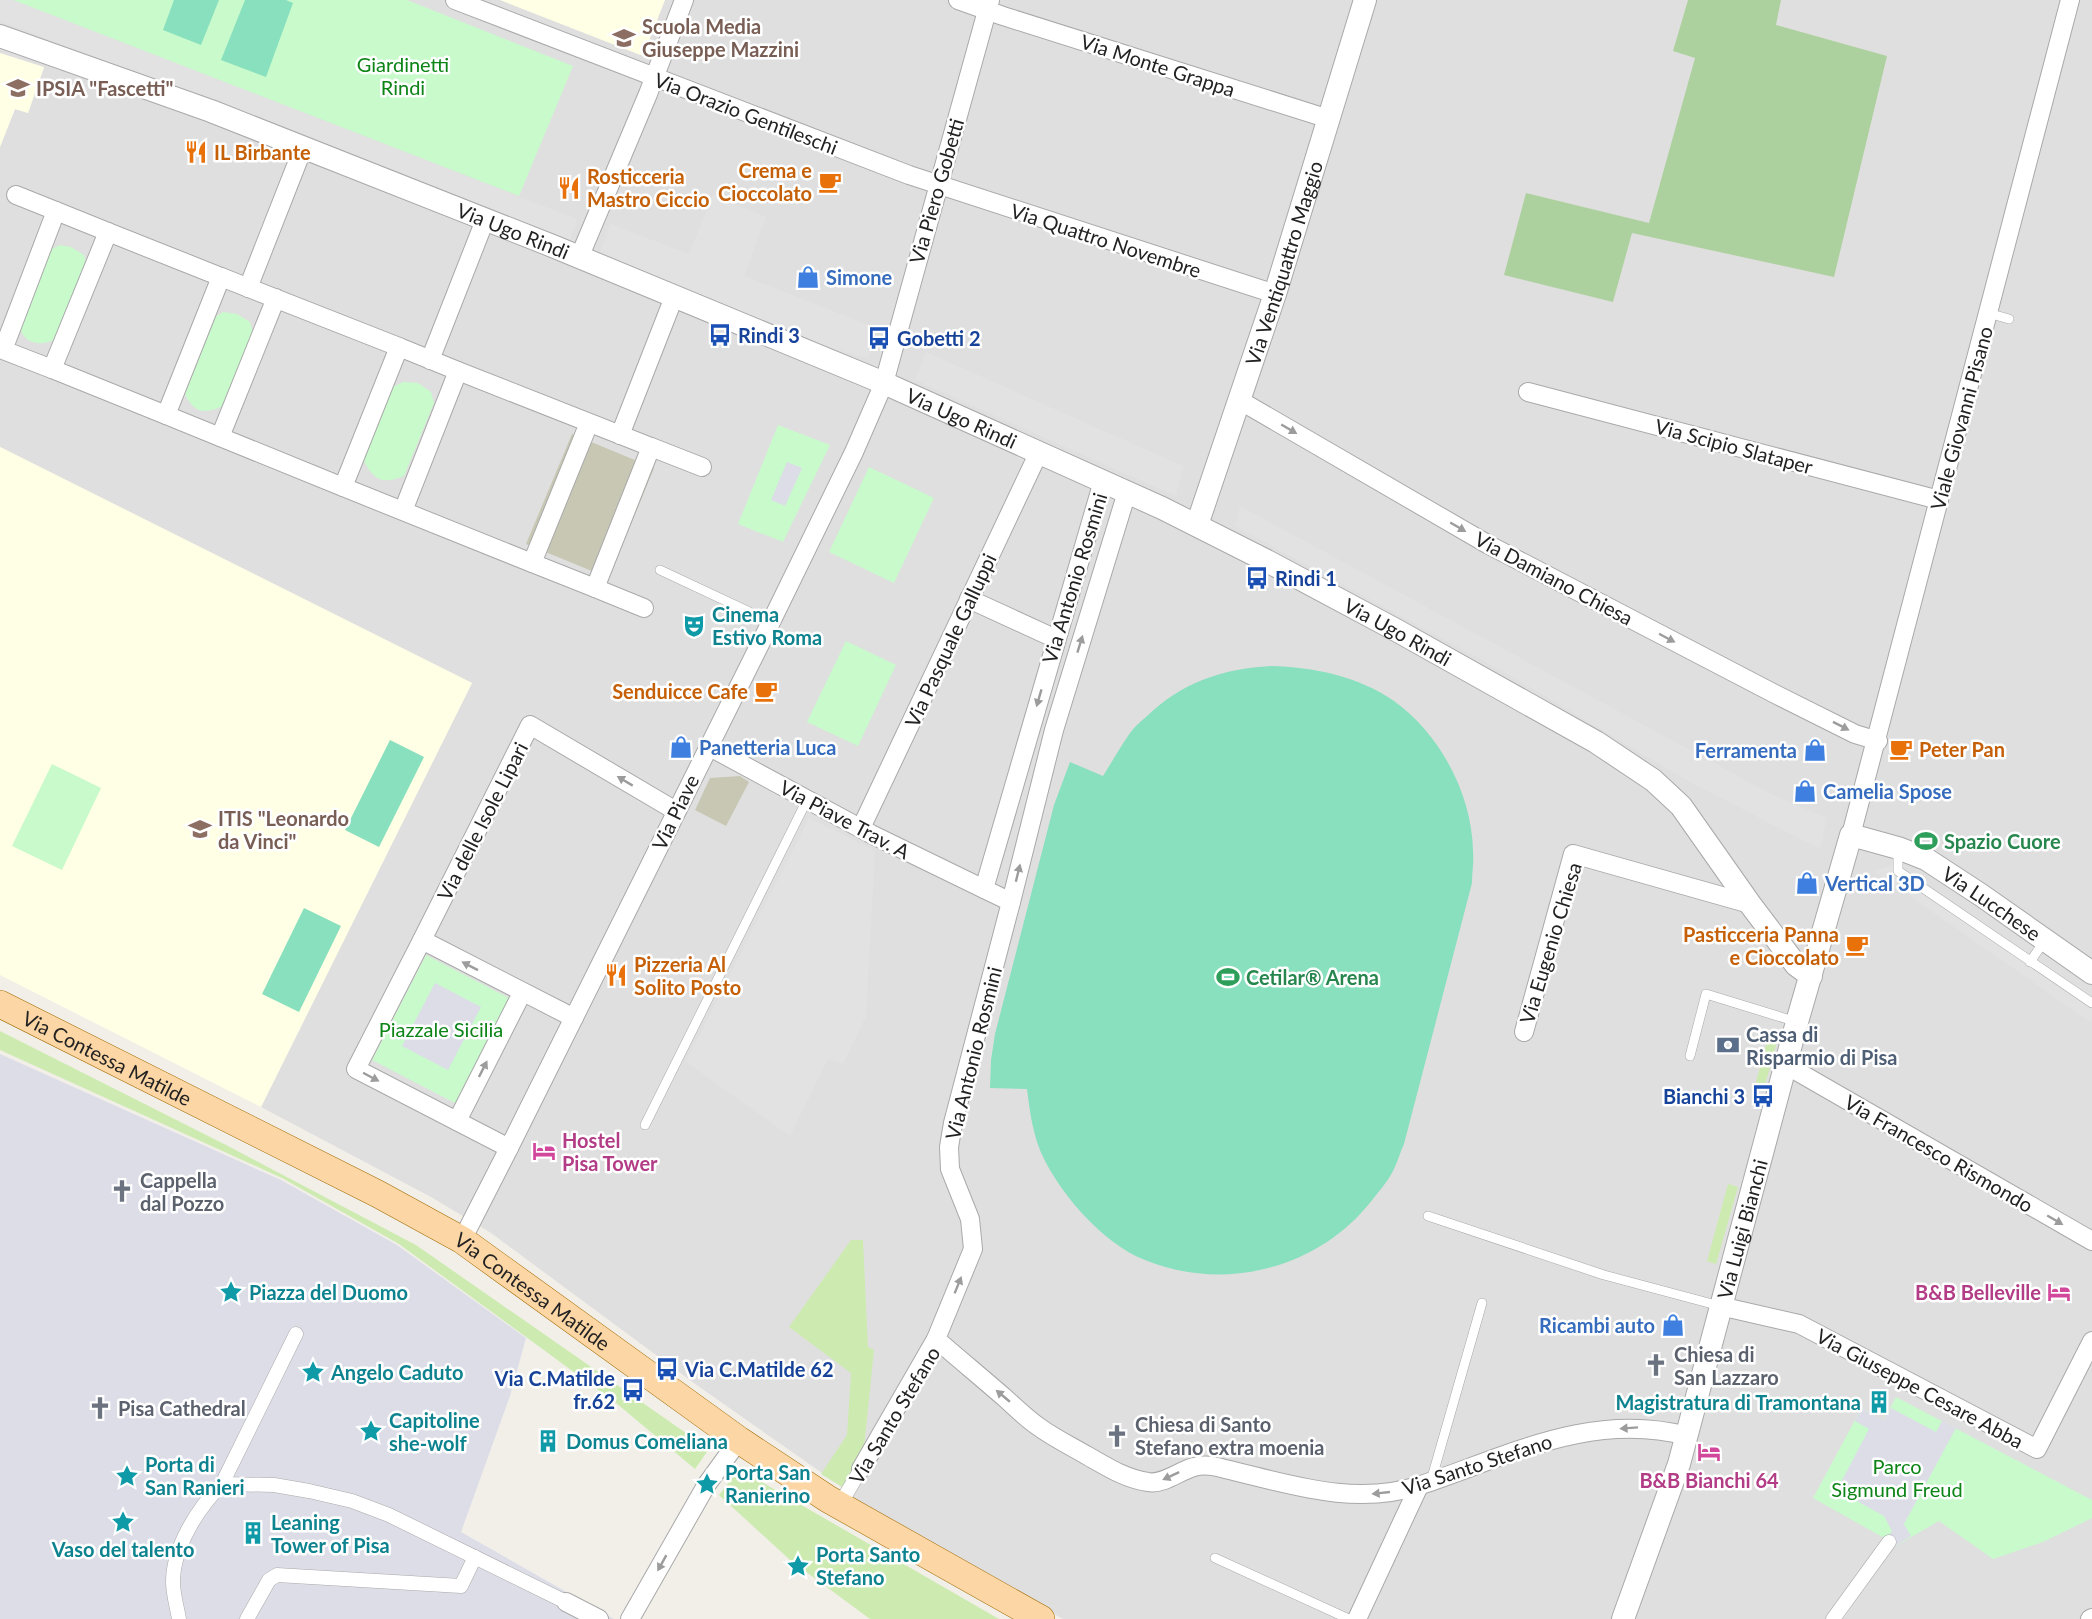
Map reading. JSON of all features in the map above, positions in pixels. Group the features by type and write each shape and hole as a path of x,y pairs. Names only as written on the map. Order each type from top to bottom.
{"main road":[{"name":"Via Contessa Matilde","path":"0,1004 378,1194 462,1240 739,1440 839,1506 1041,1619"}],"street":[{"name":"Via Orazio Gentileschi","path":"455,0 938,185"},
{"path":"579,258 684,0"},
{"name":"Via Monte Grappa","path":"958,0 989,5 1329,119"},
{"name":"Via Ventiquattro Maggio","path":"1197,525 1275,294 1365,0"},
{"name":"Viale Giovanni Pisano","path":"1851,836 1878,741 2070,0"},
{"name":"Via Piero Gobetti","path":"884,383 989,5"},
{"name":"Via Ugo Rindi","path":"0,36 189,103 579,258 884,383 1197,525 1396,630 1596,742 1653,780 1681,806 1796,965 1811,976"},
{"path":"248,288 303,148"},
{"name":"Via Quattro Novembre","path":"938,185 1275,294"},
{"path":"16,195 702,467"},
{"path":"56,211 2,349 644,608"},
{"path":"430,360 485,220"},
{"path":"52,369 108,232"},
{"path":"166,415 220,277"},
{"path":"620,435 674,297"},
{"path":"220,437 276,298"},
{"path":"343,487 399,347"},
{"path":"403,511 458,371"},
{"name":"Via Piave","path":"462,1240 771,622 854,452 884,383"},
{"name":"Via Scipio Slataper","path":"1528,392 1940,500"},
{"name":"Via Damiano Chiesa","path":"1239,400 1489,545 1775,694 1855,734 1878,741"},
{"path":"532,563 589,423"},
{"path":"595,588 651,447"},
{"name":"Via Pasquale Galluppi","path":"861,828 1039,452"},
{"name":"Via Antonio Rosmini","path":"984,889 1104,482"},
{"name":"Via Antonio Rosmini","path":"936,1339 973,1249 970,1219 950,1169 949,1147 953,1123 1054,730 1127,492"},
{"path":"969,599 1056,639"},
{"name":"Via delle Isole Lipari","path":"422,940 530,725 676,811"},
{"name":"Via Piave Trav. A","path":"708,746 861,828 984,889"},
{"name":"Via Lucchese","path":"1851,836 1898,848 1926,859 2092,973"},
{"name":"Via Luigi Bianchi","path":"1623,1619 1679,1464 1797,1022 1851,836"},
{"name":"Via Eugenio Chiesa","path":"1524,1032 1573,854 1750,904"},
{"path":"984,889 1011,902"},
{"path":"509,1149 356,1069 422,940 574,1018"},
{"path":"457,1121 522,993"},
{"name":"Via Francesco Rismondo","path":"1786,1065 2092,1241"},
{"name":"Via Giuseppe Cesare Abba","path":"1720,1306 1799,1324 2037,1449 2092,1341"},
{"path":"179,1619 173,1582 183,1541 206,1500 222,1484 296,1334"},
{"name":"Via Santo Stefano","path":"839,1506 936,1339 1040,1428 1114,1471 1133,1479 1155,1484 1185,1470 1204,1465 1306,1488 1350,1495 1394,1492 1552,1439 1588,1431 1639,1427 1687,1436"},
{"path":"630,1619 707,1484 739,1440"},
{"path":"1356,1619 1425,1483"},
{"path":"222,1484 274,1485 352,1501 388,1515 472,1555 599,1619"},
{"path":"1833,1619 1889,1542"},
{"path":"247,1619 269,1580 277,1575 461,1586 472,1555"}],"lane":[{"path":"1988,314 2009,319"},
{"path":"660,570 771,622"},
{"path":"645,1125 807,800"},
{"path":"1898,848 1898,871 2092,1003"},
{"path":"2030,962 2045,940"},
{"path":"1690,1056 1706,994 1797,1022"},
{"path":"1428,1216 1604,1275 1720,1306"},
{"path":"1425,1483 1482,1303"},
{"path":"1215,1558 1349,1619"}],"shaded area":[{"path":"0,0 2092,0 2092,1619 1063,1619 848,1498 842,1487 698,1386 491,1233 431,1197 261,1107 472,683 0,447 0,147 15,109 28,113 44,68 0,53"},
{"path":"0,0 13,0 577,219 570,240 0,21"},
{"name":"Scuola Media Giuseppe Mazzini","path":"500,0 665,0 643,56"},
{"name":"IPSIA \"Fascetti\"","path":"0,53 44,67 28,113 15,109 0,147"},
{"path":"713,195 766,217 744,276 876,328 868,358 826,347 598,257 611,224 689,254"},
{"path":"926,352 1183,466 1176,496 915,380"},
{"path":"572,434 654,468 609,578 526,544"},
{"name":"ITIS \"Leonardo da Vinci\"","path":"0,447 472,683 261,1107 0,975"},
{"path":"787,462 802,468 785,506 771,500"},
{"path":"1240,506 1771,794 1827,818 1820,849 1688,781 1504,672 1235,526"},
{"path":"740,776 749,782 726,826 695,810 710,778"},
{"path":"809,818 875,851 866,1016 843,1064 828,1059 790,1136 686,1062"},
{"path":"1892,865 2092,1003 2090,1022 1874,871"},
{"name":"Piazzale Sicilia","path":"435,983 481,1007 448,1070 402,1046"},
{"name":"Piazza del Duomo","path":"0,1054 281,1180 397,1245 526,1338 510,1396 461,1532 614,1619 0,1619"},
{"path":"1891,1408 1936,1432 1942,1421 1956,1428 1904,1524 1911,1536 1894,1547 1886,1539 1892,1531 1884,1516 1837,1490 1869,1429 1855,1421 1861,1409 1884,1420"}],"green space":[{"name":"Giardinetti Rindi","path":"13,0 407,0 573,66 519,196"},
{"path":"174,0 219,0 201,45 163,30"},
{"path":"245,0 286,0 293,3 266,77 221,60"},
{"path":"1688,0 1781,0 1776,25 1887,56 1834,277 1632,233 1613,302 1504,275 1526,193 1649,223 1695,58 1673,51"},
{"path":"60,245 71,247 84,255 87,266 57,339 45,343 34,343 25,337 19,326 50,250"},
{"path":"223,312 237,314 250,322 253,333 223,406 209,411 198,410 190,403 183,390 213,318"},
{"path":"403,382 418,383 431,392 434,403 404,476 390,480 379,479 371,472 363,459 393,387"},
{"path":"778,425 830,445 783,542 738,524"},
{"path":"869,467 934,498 894,583 829,552"},
{"path":"846,641 896,665 858,746 807,722"},
{"name":"Cetilar® Arena","path":"1271,666 1303,668 1335,674 1366,685 1394,701 1426,730 1450,767 1467,808 1473,851 1472,883 1404,1144 1387,1181 1351,1223 1326,1242 1299,1257 1270,1268 1239,1273 1207,1274 1176,1270 1145,1260 1115,1243 1086,1218 1062,1189 1040,1151 1027,1089 990,1088 995,1034 1054,805 1070,762 1103,776 1133,729 1174,695 1188,686 1219,674"},
{"path":"390,740 424,757 379,847 345,830"},
{"path":"52,764 101,788 62,870 12,846"},
{"path":"304,908 341,926 299,1012 262,994"},
{"name":"Piazzale Sicilia","path":"426,955 509,998 455,1103 372,1060"},
{"path":"0,1031 228,1146 416,1245 709,1449 695,1469 616,1403 399,1244 282,1178 0,1050"},
{"path":"1770,1031 1779,1034 1765,1085 1756,1082"},
{"path":"1728,1184 1738,1187 1716,1264 1707,1261"},
{"path":"851,1240 863,1240 868,1347 874,1350 864,1448 842,1487 821,1474 847,1435 851,1373 789,1327"},
{"name":"Parco Sigmund Freud","path":"1896,1397 2092,1500 2092,1518 2043,1542 1993,1559 1939,1521 1894,1547 1886,1539 1813,1498 1861,1409 1884,1420"},
{"path":"739,1469 999,1619 870,1619 790,1560 719,1495"}],"place":[{"name":"Scuola Media Giuseppe Mazzini","path":"624,38"},
{"name":"IPSIA \"Fascetti\"","path":"18,88"},
{"name":"IL Birbante","path":"196,152"},
{"name":"Crema e Cioccolato","path":"830,182"},
{"name":"Rosticceria Mastro Ciccio","path":"569,188"},
{"name":"Simone","path":"808,277"},
{"name":"Rindi 3","path":"720,335"},
{"name":"Gobetti 2","path":"879,338"},
{"name":"Rindi 1","path":"1257,578"},
{"name":"Cinema Estivo Roma","path":"694,626"},
{"name":"Senduicce Cafe","path":"766,691"},
{"name":"Panetteria Luca","path":"681,747"},
{"name":"Peter Pan","path":"1901,749"},
{"name":"Ferramenta","path":"1815,750"},
{"name":"Camelia Spose","path":"1805,791"},
{"name":"ITIS \"Leonardo da Vinci\"","path":"200,829"},
{"name":"Spazio Cuore","path":"1926,841"},
{"name":"Vertical 3D","path":"1807,883"},
{"name":"Pasticceria Panna e Cioccolato","path":"1857,945"},
{"name":"Pizzeria Al Solito Posto","path":"616,975"},
{"name":"Cetilar® Arena","path":"1228,977"},
{"name":"Cassa di Risparmio di Pisa","path":"1728,1045"},
{"name":"Bianchi 3","path":"1763,1096"},
{"name":"Hostel Pisa Tower","path":"544,1151"},
{"name":"Cappella dal Pozzo","path":"122,1191"},
{"name":"Piazza del Duomo","path":"231,1292"},
{"name":"B&B Belleville","path":"2059,1292"},
{"name":"Ricambi auto","path":"1673,1325"},
{"name":"Chiesa di San Lazzaro","path":"1656,1365"},
{"name":"Via C.Matilde 62","path":"667,1369"},
{"name":"Angelo Caduto","path":"313,1372"},
{"name":"Via C.Matilde fr.62","path":"633,1390"},
{"name":"Magistratura di Tramontana","path":"1879,1402"},
{"name":"Pisa Cathedral","path":"100,1408"},
{"name":"Capitoline she-wolf","path":"371,1431"},
{"name":"Chiesa di Santo Stefano extra moenia","path":"1117,1436"},
{"name":"Domus Comeliana","path":"548,1441"},
{"name":"B&B Bianchi 64","path":"1709,1452"},
{"name":"Porta di San Ranieri","path":"127,1476"},
{"name":"Porta San Ranierino","path":"707,1484"},
{"name":"Vaso del talento","path":"123,1522"},
{"name":"Leaning Tower of Pisa","path":"253,1533"},
{"name":"Porta Santo Stefano","path":"798,1566"}]}
